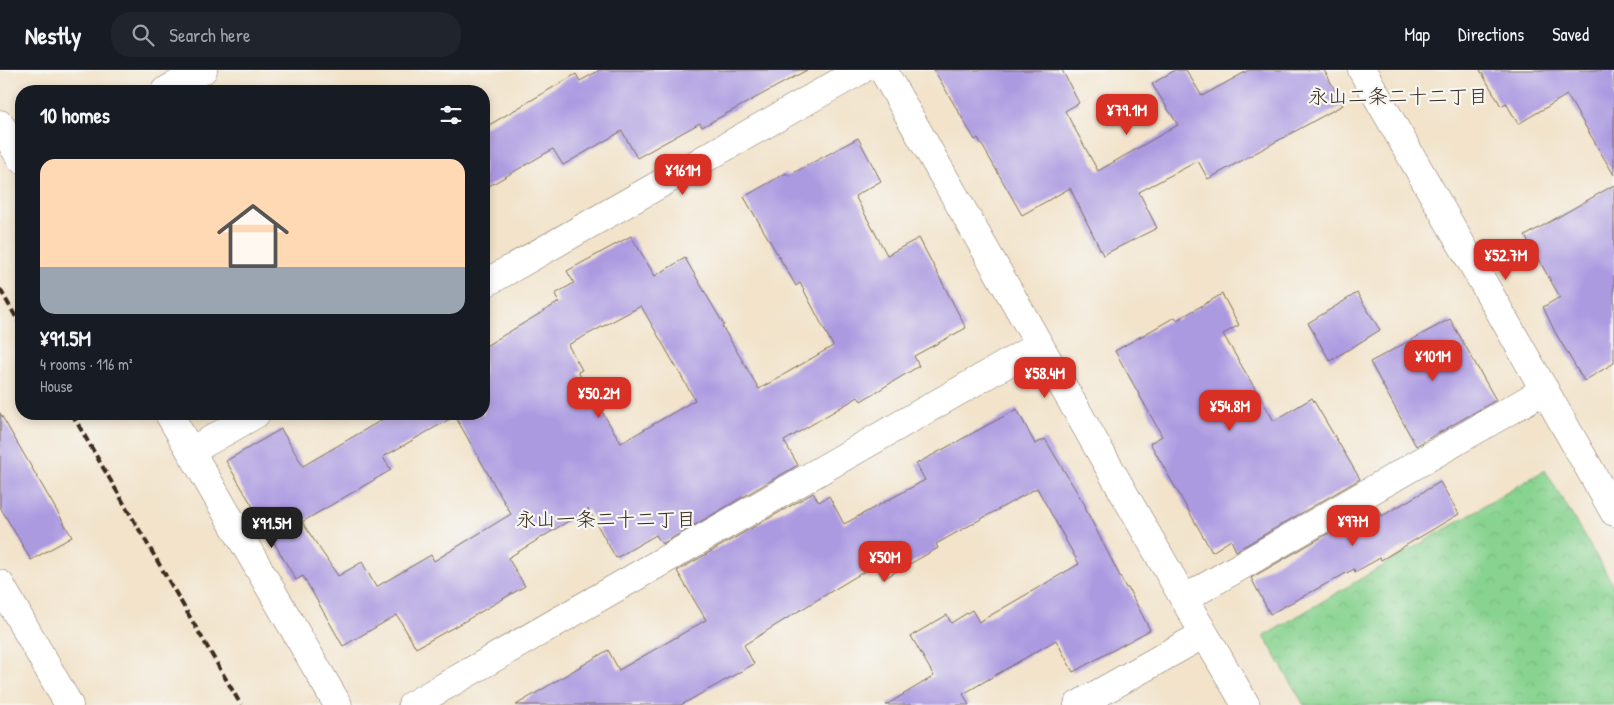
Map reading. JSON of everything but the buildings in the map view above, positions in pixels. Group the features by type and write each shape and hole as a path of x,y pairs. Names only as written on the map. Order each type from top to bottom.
{"street":[{"path":"176,85 203,70"},
{"path":"490,281 861,70"},
{"path":"883,70 1184,600 1246,705"},
{"path":"1362,70 1614,512"},
{"path":"0,124 15,149"},
{"path":"412,705 1039,345"},
{"path":"1184,600 1544,390"},
{"path":"173,420 338,705"},
{"path":"191,451 245,420"},
{"path":"0,584 70,705"},
{"path":"1078,705 1204,634"}],"green space":[{"path":"1545,470 1614,586 1614,705 1304,705 1264,636"}],"railway":[{"path":"0,289 15,315"},
{"path":"75,420 241,705"}],"district":[{"name":"永山二条二十二丁目","path":"1398,96"},
{"name":"永山一条二十二丁目","path":"606,519"}]}
